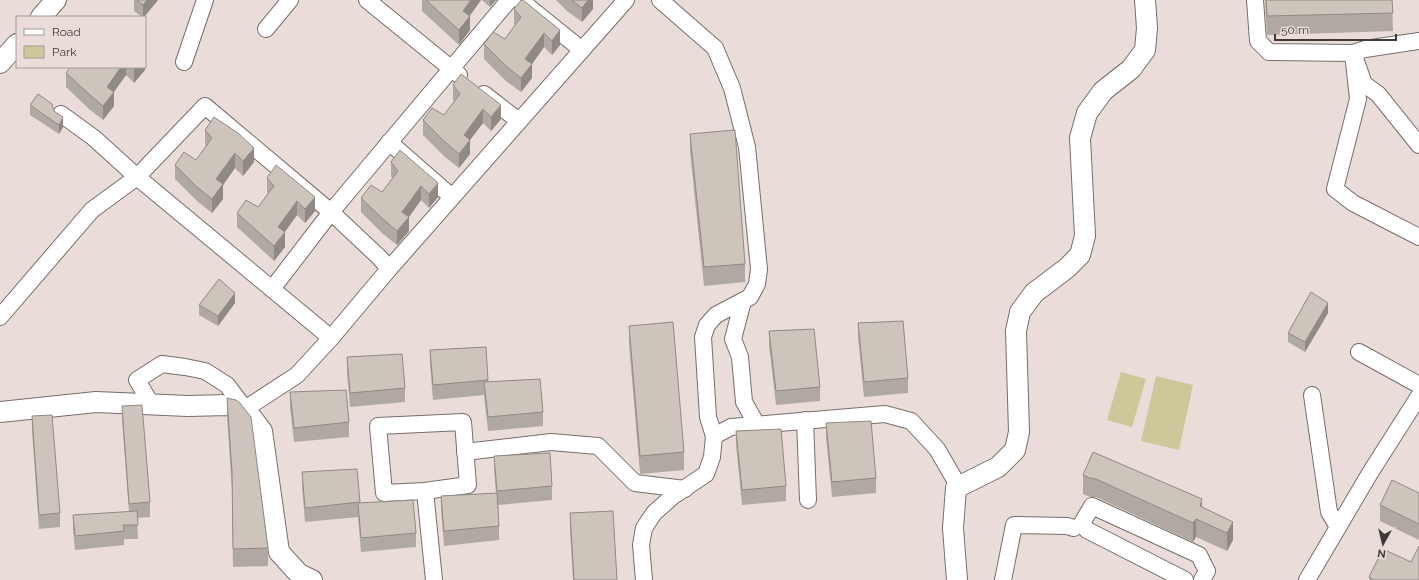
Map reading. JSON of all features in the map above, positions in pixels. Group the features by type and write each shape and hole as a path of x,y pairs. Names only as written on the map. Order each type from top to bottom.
{"street":[{"path":"42,16 55,0"},
{"path":"184,62 205,0"},
{"path":"266,30 290,0"},
{"path":"367,0 451,69 519,121"},
{"path":"272,289 331,212 509,0"},
{"path":"520,0 582,50"},
{"path":"0,412 96,402 128,402 188,406 228,405 245,409 297,375 626,0"},
{"path":"644,580 641,545 644,528 654,513 673,496 706,474 712,457 714,436 708,417 703,337 707,325 716,315 750,297 757,284 759,268 747,147 732,88 715,48 660,0"},
{"path":"957,580 954,528 956,488 998,467 1015,450 1019,432 1016,331 1020,312 1034,293 1067,268 1080,255 1085,236 1080,138 1087,113 1103,91 1132,69 1145,50 1147,28 1145,0"},
{"path":"1255,0 1258,41 1269,52 1353,53 1365,48 1419,41"},
{"path":"0,63 16,45"},
{"path":"1353,53 1364,84 1378,94 1419,145"},
{"path":"1353,53 1358,99 1335,189 1353,203 1419,237"},
{"path":"0,317 92,210 137,177 205,106 331,212 380,258 389,269"},
{"path":"61,114 94,138 137,177 331,338"},
{"path":"390,142 452,197"},
{"path":"743,301 733,339 740,357 744,402 757,425"},
{"path":"1359,352 1419,385"},
{"path":"128,402 137,380 162,364 205,371 227,385 262,431 279,552 299,574 312,580"},
{"path":"137,380 151,404"},
{"path":"1312,395 1329,512 1338,527"},
{"path":"1306,580 1419,396"},
{"path":"714,436 731,427 885,414 911,422 937,449 959,487"},
{"path":"805,420 808,500"},
{"path":"463,422 468,485 425,491 384,493 378,426 463,422"},
{"path":"465,452 552,442 598,446 635,483 685,488"},
{"path":"425,491 434,580"},
{"path":"1185,580 1087,530 1082,523 1092,506 1199,555 1207,570 1202,580"},
{"path":"1003,580 1014,525 1067,526 1074,528"}],"green space":[{"path":"1121,372 1146,379 1132,427 1107,420"},
{"path":"1156,376 1193,385 1179,450 1141,441"}],"building":[{"path":"137,0 147,0 143,5"},
{"path":"426,0 471,0 463,11 470,16 459,30"},
{"path":"521,0 523,0 560,30 552,41 544,33 525,59 532,64 521,78 506,66 484,44 493,32 505,39 521,17 514,9"},
{"path":"572,0 588,0 582,8"},
{"path":"1266,0 1392,0 1393,13 1267,16"},
{"path":"69,68 120,68 107,87 114,92 103,106 66,73"},
{"path":"461,74 501,105 491,117 483,109 464,135 470,140 459,154 423,120 432,108 444,115 460,94 453,85"},
{"path":"38,94 52,104 55,112 63,117 59,125 30,105"},
{"path":"214,117 238,133 254,148 243,161 235,153 216,179 223,184 212,199 197,187 175,165 184,152 196,160 212,138 205,130"},
{"path":"735,130 745,264 704,267 690,134"},
{"path":"400,150 438,183 429,194 421,186 402,212 409,217 397,231 361,198 371,185 382,192 398,171 391,162"},
{"path":"276,165 315,197 305,209 297,201 278,227 285,232 274,246 237,213 246,200 258,207 274,186 267,178"},
{"path":"219,279 235,293 218,316 199,305"},
{"path":"1311,292 1328,303 1305,342 1288,333"},
{"path":"903,321 908,378 864,382 858,323"},
{"path":"673,322 684,452 640,456 629,326"},
{"path":"814,329 820,387 776,391 769,331"},
{"path":"486,347 488,380 433,385 430,350"},
{"path":"402,354 405,388 350,393 347,357"},
{"path":"540,379 543,412 488,417 484,382"},
{"path":"346,390 349,422 294,428 290,392"},
{"path":"227,398 236,400 240,403 251,417 268,548 233,549 232,472"},
{"path":"142,405 150,502 129,504 122,406"},
{"path":"52,415 60,513 39,515 32,416"},
{"path":"871,421 876,478 832,482 826,423"},
{"path":"781,429 786,486 742,490 736,431"},
{"path":"1093,452 1202,499 1200,506 1233,522 1227,533 1196,519 1193,523 1096,479 1083,475"},
{"path":"550,453 552,486 497,491 494,456"},
{"path":"357,469 360,502 305,508 302,472"},
{"path":"1392,480 1419,493 1419,524 1380,505"},
{"path":"497,493 499,526 444,531 441,496"},
{"path":"413,500 416,533 361,538 358,503"},
{"path":"137,511 138,525 123,525 124,531 75,536 73,515"},
{"path":"613,511 617,580 574,580 570,513"},
{"path":"1419,546 1419,580 1374,580 1369,577 1383,549 1411,562"}]}
